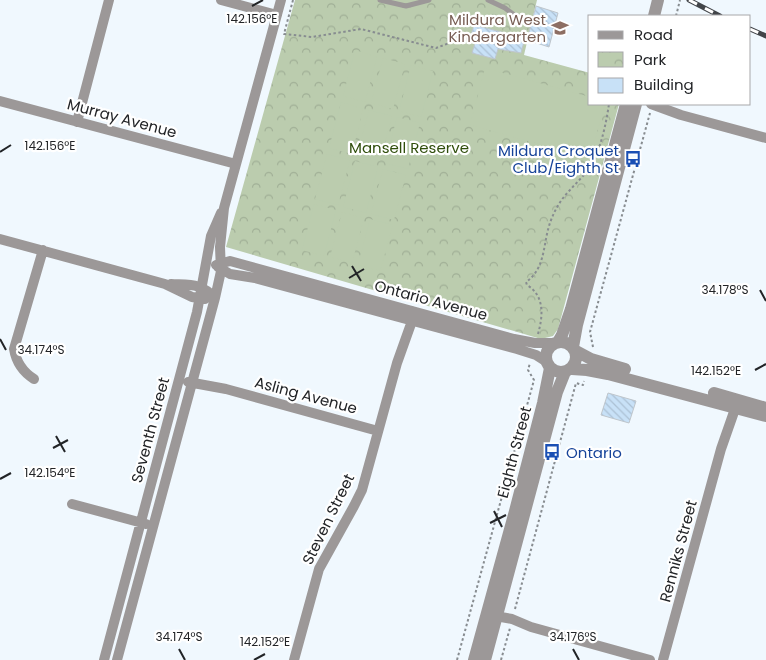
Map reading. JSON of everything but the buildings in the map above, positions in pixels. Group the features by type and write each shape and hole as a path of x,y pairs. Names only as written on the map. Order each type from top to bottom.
{"street":[{"path":"77,122 109,0"},
{"path":"221,0 277,15"},
{"name":"Seventh Street","path":"117,660 215,298 224,208 281,0"},
{"path":"654,15 658,0"},
{"name":"Murray Avenue","path":"0,101 236,164"},
{"path":"632,105 681,115"},
{"path":"632,105 571,309 562,335 546,354 548,365 557,372 568,371 589,364 610,366 766,408"},
{"path":"568,371 576,361 574,349 577,325 632,105"},
{"path":"655,105 681,115 766,138"},
{"name":"Seventh Street","path":"104,660 200,299 207,254 216,224 224,208"},
{"path":"0,239 165,284 192,297 200,299 215,298"},
{"path":"34,378 22,369 15,355 14,348 43,250"},
{"path":"205,272 219,266 207,254"},
{"name":"Ontario Avenue","path":"219,266 230,261 410,317 514,339 534,349 548,365"},
{"path":"165,284 202,287 215,298"},
{"name":"Steven Street","path":"294,660 319,569 362,490 410,317"},
{"path":"556,343 566,342 589,364 766,416"},
{"name":"Ontario Avenue","path":"534,349 556,343"},
{"name":"Eighth Street","path":"485,660 492,617 543,403 548,365"},
{"name":"Eighth Street","path":"474,660 492,617 557,392 568,371"},
{"name":"Asling Avenue","path":"180,376 378,431"},
{"name":"Renniks Street","path":"664,660 732,407"},
{"path":"72,504 154,526"},
{"path":"492,617 650,660"}],"lane":[{"path":"380,0 406,6 429,0"},
{"path":"488,0 506,8 513,14"}],"path":[{"path":"293,0 284,34 312,37 361,29 436,48 460,39 466,39"},
{"path":"676,15 680,0"},
{"path":"457,660 534,380 528,370 541,323 541,306 535,291 526,282 534,275 541,262 548,228 561,200 590,167 594,159 600,145 609,105"},
{"path":"501,660 576,383 583,385 589,364 594,345 590,332 649,116"}],"green space":[{"name":"Mansell Reserve","path":"295,0 537,0 524,55 588,72 588,105 619,105 558,329 553,336 541,339 226,247"},
{"path":"355,50 377,57 365,102 343,96"},
{"path":"383,58 405,64 393,109 371,103"},
{"path":"411,65 433,71 421,117 399,111"},
{"path":"485,68 588,96 588,105 605,105 590,158 470,125"},
{"path":"341,102 363,109 352,154 329,148"},
{"path":"369,110 392,116 380,161 357,155"},
{"path":"397,117 420,123 408,169 385,163"},
{"path":"327,154 350,160 338,205 315,199"},
{"path":"355,161 378,167 366,213 343,207"},
{"path":"383,169 406,175 394,220 371,214"},
{"path":"314,204 336,210 324,256 302,250"},
{"path":"342,212 364,218 352,263 330,257"},
{"path":"370,219 393,225 380,271 358,265"}],"railway":[{"path":"689,0 718,15"},
{"path":"751,29 766,36"}],"place":[{"name":"Mildura West Kindergarten","path":"560,28"},
{"name":"Mildura Croquet Club/Eighth St","path":"633,159"},
{"name":"Ontario","path":"552,452"}]}
